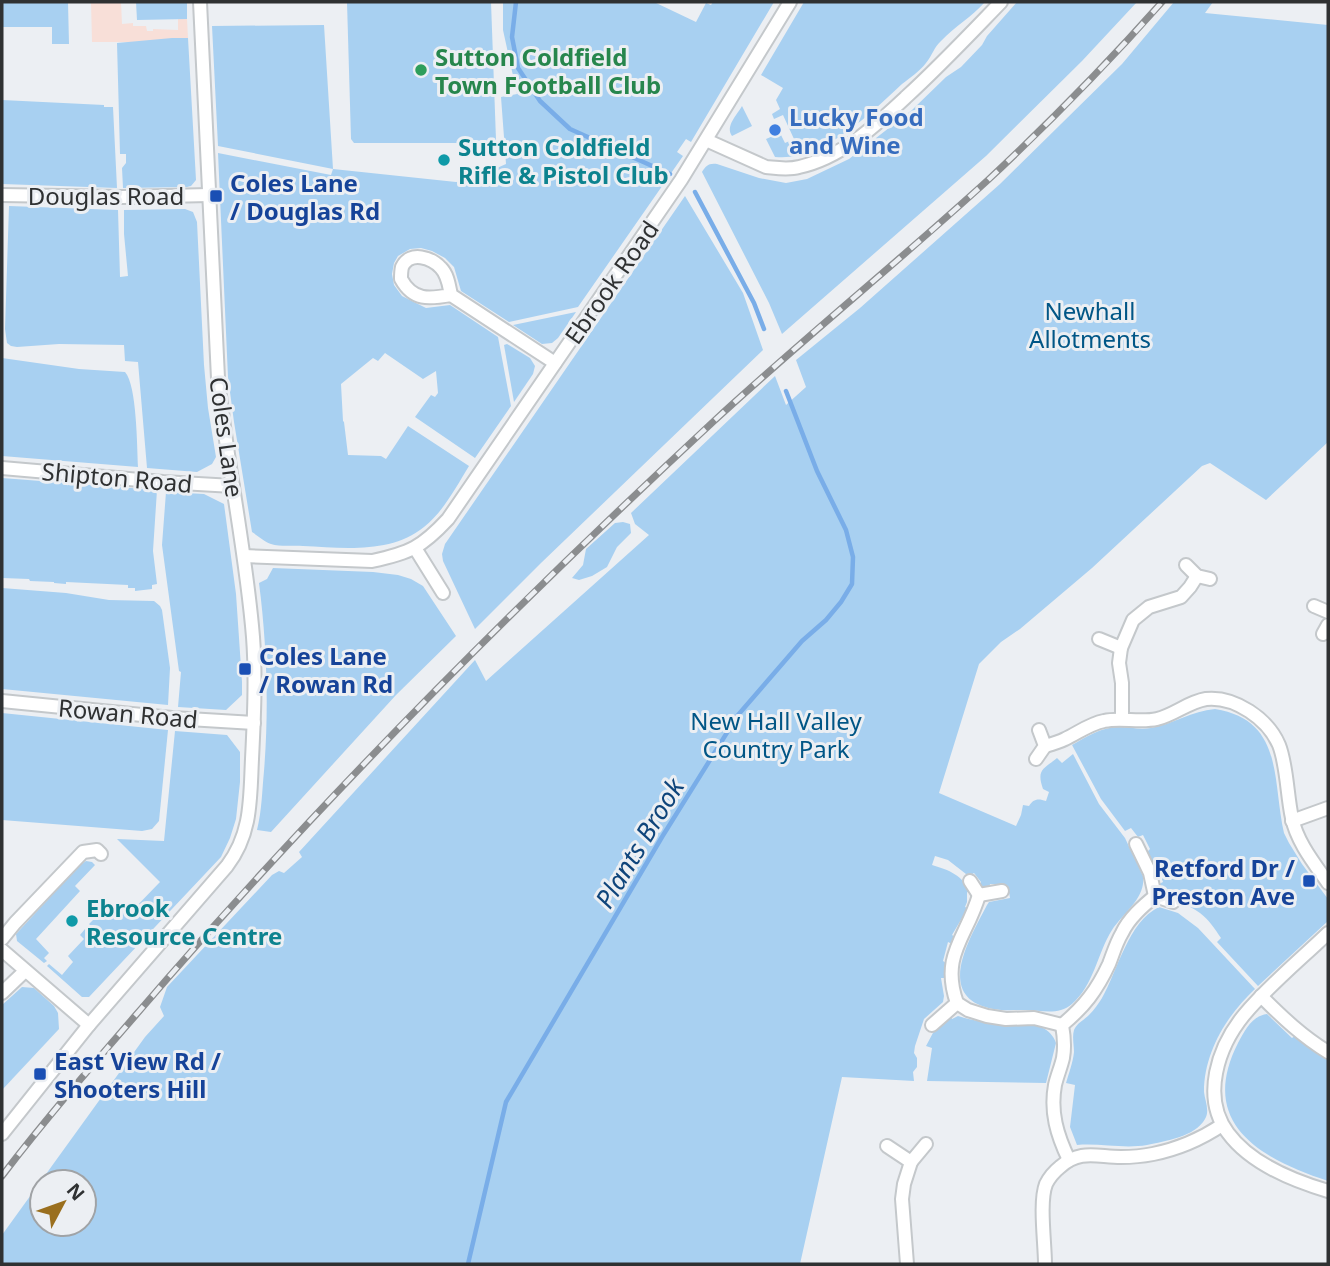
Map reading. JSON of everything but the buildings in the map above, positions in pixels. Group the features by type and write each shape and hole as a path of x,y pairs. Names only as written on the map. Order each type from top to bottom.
{"street":[{"name":"Coles Lane","path":"2,1134 89,1025 228,866 243,838 249,819 254,723 253,638 218,378 200,2"},
{"name":"Ebrook Road","path":"244,556 372,561 415,548 430,538 448,519 597,306 681,180 790,2"},
{"path":"706,140 766,167 800,167 832,155 879,122 939,67 1001,2"},
{"name":"Douglas Road","path":"2,195 209,195"},
{"path":"451,295 555,363"},
{"name":"Shipton Road","path":"2,468 233,486"},
{"path":"415,548 443,593"},
{"path":"1122,719 1119,663 1121,648 1133,620 1142,611 1181,597 1203,577 1186,565"},
{"path":"1314,606 1328,612"},
{"path":"1099,639 1121,648"},
{"path":"1036,760 1045,746 1102,721 1155,719 1207,699 1239,705 1257,717 1272,732 1280,747 1292,821 1300,840 1328,883"},
{"name":"Rowan Road","path":"2,701 254,723"},
{"path":"1038,730 1045,746"},
{"path":"1292,821 1328,808"},
{"path":"1136,844 1150,873 1155,896"},
{"path":"2,939 83,852 97,850 101,854"},
{"path":"970,881 979,895"},
{"path":"979,895 1002,891"},
{"path":"979,895 951,966 957,1003 968,1010 988,1016 1006,1019 1034,1018 1062,1025"},
{"path":"1155,896 1173,902"},
{"path":"1062,1025 1081,1009 1091,996 1102,979 1121,933 1155,896"},
{"path":"1328,933 1245,1014 1230,1034 1214,1084 1222,1125 1238,1144 1292,1179 1328,1191"},
{"path":"2,950 89,1025"},
{"path":"2,993 25,971"},
{"path":"1262,996 1284,1019 1328,1052"},
{"path":"932,1025 957,1003"},
{"path":"1062,1025 1064,1057 1055,1085 1053,1108 1054,1121 1069,1160"},
{"path":"1045,1264 1043,1198 1047,1182 1058,1168 1078,1156 1090,1154 1119,1157 1154,1154 1195,1141 1222,1125"},
{"path":"907,1264 902,1199 904,1184 911,1162 926,1144"},
{"path":"887,1146 911,1162"}],"shaded area":[{"path":"91,2 121,2 122,24 146,26 147,31 178,30 178,19 187,19 188,38 92,42"}],"green space":[{"path":"2,2 68,2 69,44 52,44 52,27 2,27"},
{"path":"136,2 187,2 187,19 137,20"},
{"name":"Sutton Coldfield Town Football Club","path":"347,2 491,2 496,140 493,143 354,143 351,139"},
{"path":"503,2 654,2 696,22 706,3 774,2 691,142 686,139 677,152 683,156 578,307 509,322 461,291 454,267 445,258 421,248 410,249 398,256 392,274 394,285 402,296 426,308 450,305 498,337 511,406 475,458 415,417 431,395 435,397 438,393 436,371 423,379 385,353 378,361 373,358 341,384 348,455 381,456 386,459 408,426 469,466 438,514 411,536 397,542 350,548 275,545 252,532 234,422 228,377 218,153 331,175 333,169 456,182 470,180 506,164 501,97 517,94 503,30"},
{"path":"804,2 985,2 939,43 921,69 844,134 810,152 793,157 775,157 766,139 780,133 785,143 794,139 783,115 774,119 772,114 780,109 776,100 783,88 761,75"},
{"path":"1017,2 1137,2 986,156 782,334 703,170 709,165 717,164 759,178 786,183 807,179 849,159 912,110 946,77 961,67"},
{"path":"1174,2 1213,2 1205,13 1328,25 1328,442 1266,500 1210,463 1202,466 1092,568 1001,642 979,664 939,793 1016,826 1023,805 1029,806 1036,800 1046,801 1049,792 1043,789 1040,777 1042,770 1057,758 1062,763 1073,754 1099,804 1125,838 1143,876 1143,884 1137,898 1112,930 1090,979 1072,1004 1055,1011 993,1009 975,1003 964,993 960,980 961,965 972,934 989,902 1010,898 1008,886 997,888 998,884 990,884 989,889 980,886 981,882 974,873 966,874 948,860 935,856 932,865 955,874 964,882 970,893 967,892 965,907 970,909 952,935 955,937 952,944 948,942 943,961 946,963 945,978 941,978 943,1002 924,1019 915,1046 917,1067 913,1072 914,1081 842,1077 800,1264 2,1264 2,1235 28,1199 28,1238 98,1238 98,1168 50,1168 145,1037 164,1016 160,1007 167,987 272,875 279,871 284,873 302,857 299,852 475,660 486,681 649,535 635,524 631,513 775,376 786,405 806,387 796,360 860,308 1000,184 1122,64"},
{"path":"324,25 333,169 218,146 212,26"},
{"path":"188,38 196,180 187,187 123,188 122,168 126,163 126,154 120,154 117,43"},
{"path":"2,100 113,107 117,188 2,184"},
{"path":"742,106 752,126 732,136 731,124"},
{"path":"685,196 743,293 763,350 475,629 443,561 445,544"},
{"path":"9,206 118,210 120,277 128,276 124,210 185,209 193,212 197,222 208,408 216,457 212,464 197,472 147,468 138,362 125,361 124,345 59,344 17,347 7,343 5,329"},
{"path":"576,312 552,343 542,344 513,325"},
{"path":"507,344 530,358 535,366 533,374 514,402 504,345"},
{"path":"2,358 79,369 125,372 134,402 138,467 2,456"},
{"path":"2,478 157,490 153,551 157,584 152,585 152,589 135,591 135,588 128,588 128,585 66,584 2,578"},
{"path":"166,492 204,494 224,504 236,594 242,682 242,695 226,710 178,707 181,672 162,545"},
{"path":"615,523 630,524 631,533 617,547 607,567 592,576 579,580 572,578 583,565 586,549"},
{"path":"273,568 373,572 411,579 423,586 456,636 396,695 271,832 257,830 266,748 267,701 259,583 267,579"},
{"path":"2,588 66,593 109,600 154,601 162,610 170,668 168,705 2,689"},
{"path":"1215,709 1237,715 1253,726 1264,739 1275,773 1284,833 1302,864 1328,899 1328,921 1258,986 1217,942 1221,938 1206,919 1162,889 1159,884 1163,882 1158,868 1154,870 1147,852 1150,849 1143,835 1138,837 1131,828 1125,831 1101,799 1072,745 1106,729 1151,728"},
{"path":"2,713 168,730 159,821 152,829 142,831 2,820"},
{"path":"175,731 227,735 240,752 236,819 230,838 221,857 89,997 82,997 47,966 49,964 62,975 73,962 68,956 84,939 80,935 85,929 89,932 93,928 89,924 101,912 108,918 119,905 129,914 160,882 117,839 164,841"},
{"path":"86,861 95,865 75,886 80,891 36,939 49,953 44,958 47,961 44,963 17,941 16,934"},
{"path":"1159,907 1178,913 1198,928 1255,989 1235,1010 1213,1049 1205,1077 1207,1113 1200,1125 1187,1134 1147,1145 1077,1145 1070,1127 1075,1085 1066,1083 1074,1052 1074,1030 1102,998 1139,924"},
{"path":"22,987 34,988 54,1006 58,1013 59,1029 2,1090 2,1005"},
{"path":"950,1014 952,1019 958,1016 989,1022 1029,1024 1046,1030 1056,1043 1046,1083 927,1081 932,1048 926,1046 934,1031"},
{"path":"1267,1014 1292,1038 1296,1035 1328,1058 1328,1181 1280,1162 1259,1149 1242,1134 1231,1116 1225,1096 1227,1071 1246,1029 1257,1018"}],"waterway":[{"name":"Plants Brook","path":"516,2 512,37 518,68 540,101 570,129 670,174"},
{"name":"Plants Brook","path":"695,192 754,303 764,329"},
{"name":"Plants Brook","path":"468,1264 506,1102 662,837 738,715 802,641 826,620 852,584 853,557 846,530 817,471 786,391"}],"railway":[{"path":"2,1176 83,1076 232,906 433,693 572,555 714,421 1011,159 1099,71 1162,2"}],"place":[{"name":"Sutton Coldfield Town Football Club","path":"421,70"},
{"name":"Lucky Food and Wine","path":"775,130"},
{"name":"Sutton Coldfield Rifle & Pistol Club","path":"444,160"},
{"name":"Coles Lane / Douglas Rd","path":"216,196"},
{"name":"Coles Lane / Rowan Rd","path":"245,669"},
{"name":"Retford Dr / Preston Ave","path":"1309,881"},
{"name":"Ebrook Resource Centre","path":"72,921"},
{"name":"East View Rd / Shooters Hill","path":"40,1074"}],"park label":[{"name":"Newhall Allotments","path":"1090,324"},
{"name":"New Hall Valley Country Park","path":"776,734"}]}
